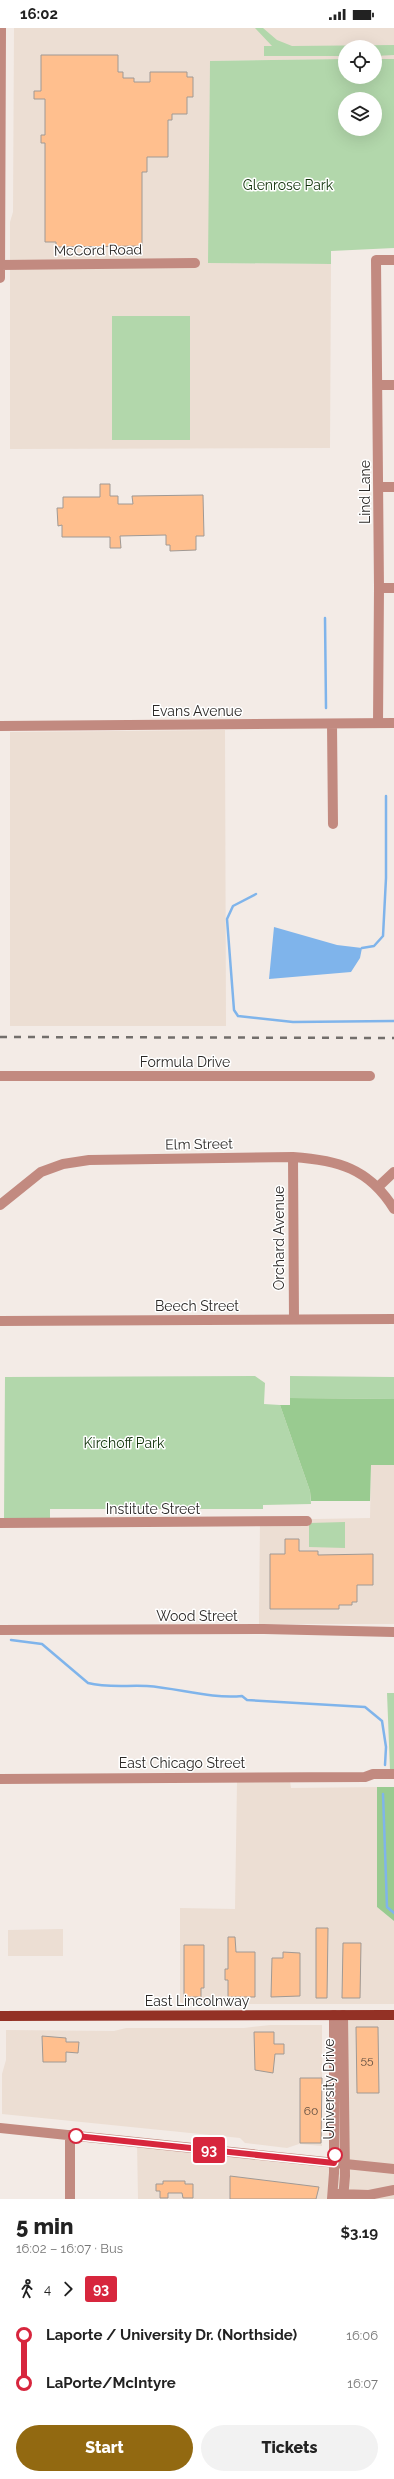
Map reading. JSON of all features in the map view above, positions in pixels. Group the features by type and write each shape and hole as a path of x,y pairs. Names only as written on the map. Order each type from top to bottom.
{"main road":[{"name":"East Lincolnway","path":"0,2016 394,2015"}],"street":[{"path":"0,278 1,28"},
{"name":"Lind Lane","path":"378,723 379,487 376,260 394,260"},
{"name":"McCord Road","path":"0,264 195,263"},
{"path":"378,385 394,385"},
{"path":"379,487 394,487"},
{"path":"379,588 394,588"},
{"name":"Evans Avenue","path":"0,726 394,723"},
{"path":"332,724 334,824"},
{"name":"Formula Drive","path":"0,1076 370,1076"},
{"name":"Elm Street","path":"0,1206 41,1172 63,1164 89,1160 293,1157 320,1159 345,1166 378,1187 394,1209"},
{"name":"Orchard Avenue","path":"293,1157 294,1319"},
{"path":"378,1187 394,1172"},
{"name":"Beech Street","path":"0,1321 394,1319"},
{"name":"Institute Street","path":"0,1523 307,1521"},
{"name":"Wood Street","path":"0,1630 268,1629 394,1632"},
{"name":"East Chicago Street","path":"0,1779 365,1777 373,1774 394,1774"},
{"name":"East Chicago Street","path":"365,1777 373,1781 394,1781"},
{"name":"University Drive","path":"338,2197 339,2015"},
{"path":"0,2128 394,2169"},
{"path":"70,2136 70,2199"},
{"path":"338,2197 369,2195 394,2190"}],"shaded area":[{"path":"14,28 394,28 394,59 382,59 382,40 338,40 338,59 210,61 209,263 331,264 330,448 10,449 10,222 13,212"},
{"path":"225,730 226,1026 10,1026 10,732"},
{"path":"371,1465 394,1465 394,1624 259,1624 260,1520 370,1518"},
{"path":"290,1781 291,1788 377,1787 377,1907 394,1921 394,2004 186,2004 180,2002 180,1908 235,1909 237,1782"},
{"path":"63,1929 63,1956 8,1956 8,1930"},
{"path":"334,2015 394,2015 394,2199 138,2199 137,2142 334,2163"},
{"path":"270,2025 322,2025 322,2146 299,2144 287,2148 245,2143 240,2138 2,2114 2,2074 6,2060 6,2030 114,2031 126,2028 244,2028"}],"green space":[{"path":"255,28 263,28 277,40 292,46 338,46 338,56 264,56 264,46 272,46"},
{"path":"382,45 394,45 394,55 382,56"},
{"name":"Glenrose Park","path":"338,59 338,84 382,84 382,59 394,59 394,248 331,251 331,264 208,263 210,61"},
{"path":"112,316 190,316 190,440 112,440"},
{"name":"Kirchoff Park","path":"255,1376 265,1383 264,1404 280,1405 310,1491 311,1504 263,1505 263,1509 50,1509 50,1519 4,1519 5,1377"},
{"path":"290,1376 394,1377 394,1399 290,1398"},
{"path":"290,1398 394,1399 394,1465 371,1465 370,1501 311,1501 310,1491 280,1405 290,1405"},
{"path":"345,1522 345,1548 309,1547 309,1523"},
{"path":"387,1693 394,1693 394,1770 390,1770"},
{"path":"377,1787 394,1787 394,1921 377,1907"}],"water":[{"path":"274,927 337,945 362,948 360,958 351,972 269,979"}],"building":[{"path":"41,55 118,55 118,72 123,72 123,78 134,78 134,82 150,82 150,72 187,72 187,77 193,77 193,97 187,97 187,114 172,114 172,120 168,120 168,157 147,157 147,172 142,172 142,246 56,247 56,242 45,242 45,143 41,143 41,135 45,135 45,99 34,99 34,91 41,91"},
{"path":"100,484 110,484 110,496 118,496 118,504 133,504 132,496 203,495 204,536 196,536 196,550 170,551 170,545 166,545 166,535 120,536 121,548 110,548 110,537 62,537 62,525 58,526 57,508 63,508 63,497 100,497"},
{"path":"285,1539 299,1539 299,1551 318,1551 318,1555 373,1554 373,1585 357,1585 357,1602 352,1602 352,1605 339,1605 339,1609 270,1609 270,1554 285,1554"},
{"path":"316,1928 328,1928 327,1998 316,1998"},
{"path":"228,1937 235,1937 236,1952 255,1952 255,1997 228,1997 228,1980 225,1980 225,1969 228,1969"},
{"path":"343,1943 361,1943 360,1998 342,1998"},
{"path":"184,1945 204,1945 204,1988 201,1988 201,1997 184,1997"},
{"path":"283,1952 300,1953 300,1996 271,1997 272,1958 283,1958"},
{"path":"356,2027 378,2027 379,2093 357,2093"},
{"path":"254,2032 274,2032 274,2044 284,2044 284,2054 275,2054 273,2073 255,2070"},
{"path":"42,2036 66,2038 66,2042 79,2042 78,2053 66,2052 66,2062 43,2062"},
{"path":"300,2078 322,2078 321,2143 300,2143"},
{"path":"230,2176 319,2187 316,2199 230,2199"},
{"path":"163,2181 185,2181 185,2184 193,2184 193,2198 183,2198 182,2193 168,2193 168,2198 160,2198 160,2191 156,2191 156,2184 163,2184"}],"waterway":[{"path":"325,618 326,708"},
{"path":"362,948 374,946 383,936 386,878 386,796"},
{"path":"256,894 233,906 227,919 234,1010 238,1016 293,1022 394,1021"},
{"path":"11,1640 42,1644 88,1683 95,1685 147,1686 206,1695 230,1697 242,1696 247,1700 365,1707 382,1721 386,1747 385,1765"},
{"path":"383,1794 387,1907 394,1913"}],"railway":[{"path":"0,1037 394,1038"}],"bus line":[{"name":"93","path":"76,2136 334,2163 335,2155"}]}
